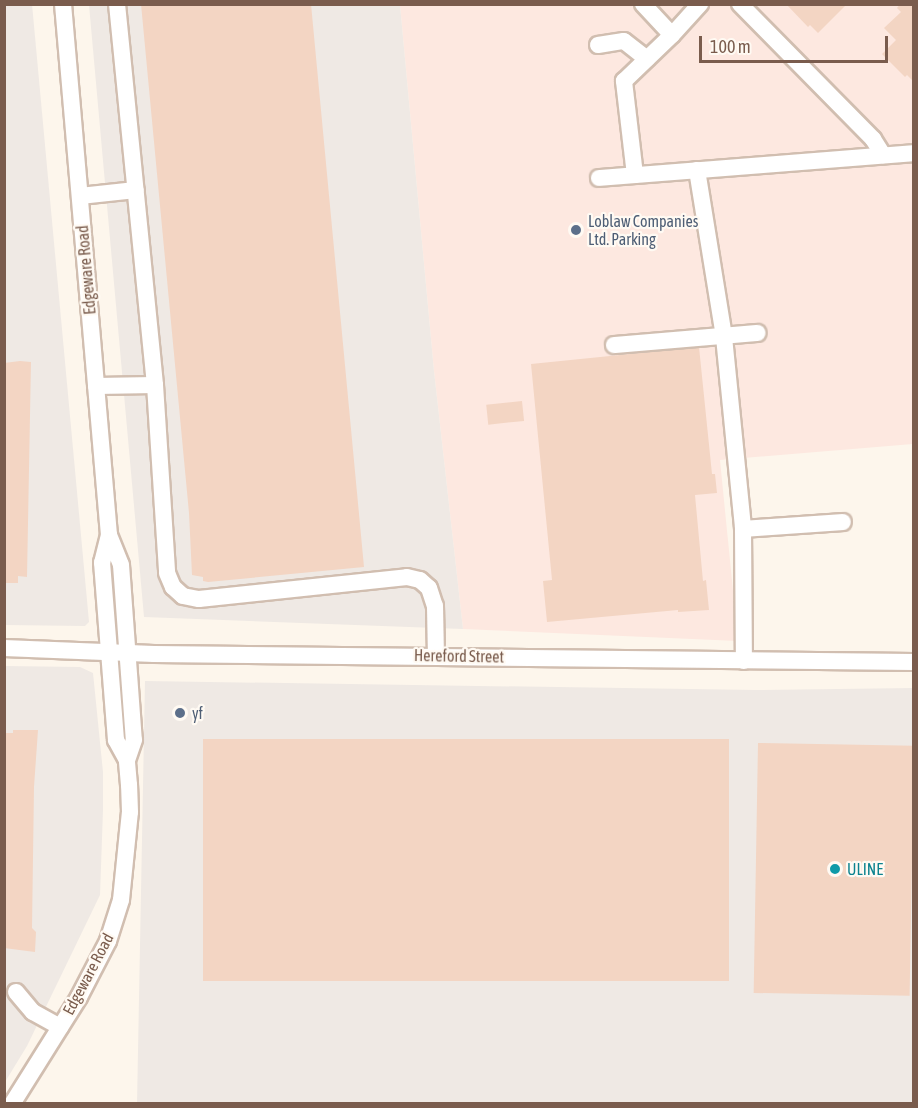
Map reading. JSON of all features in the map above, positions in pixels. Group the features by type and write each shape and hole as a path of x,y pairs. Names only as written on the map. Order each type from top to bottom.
{"street":[{"name":"Edgeware Road","path":"12,1104 60,1027 108,941 121,900 130,812 127,760 134,740 122,565 109,535 63,4"},
{"path":"117,4 155,385 167,573 173,587 183,597 200,599 407,577 420,580 429,588 435,606 436,656"},
{"path":"643,4 672,35"},
{"path":"635,175 624,81 672,35 700,4"},
{"path":"740,4 873,139 883,155"},
{"path":"598,45 624,41 647,59"},
{"path":"599,178 914,153"},
{"path":"697,170 724,337 743,530 744,661"},
{"path":"80,196 136,190"},
{"path":"614,345 758,333"},
{"path":"96,386 155,385"},
{"path":"743,530 843,522"},
{"name":"Edgeware Road","path":"109,535 102,563 116,740 127,760"},
{"name":"Hereford Street","path":"4,648 128,653 914,662"},
{"path":"16,992 33,1012 60,1027"}],"shaded area":[{"path":"32,4 89,622 85,626 5,625 4,5"},
{"path":"89,5 400,5 434,371 463,629 144,617"},
{"path":"400,5 913,5 913,444 720,460 738,641 463,629 434,371"},
{"path":"5,666 80,667 93,673 103,772 103,810 100,895 27,1046 5,1082"},
{"path":"145,681 756,690 913,688 913,1103 137,1104"}],"building":[{"path":"141,4 311,4 364,567 208,582 203,581 203,577 192,575 189,513"},
{"path":"786,4 847,4 818,33 810,25 808,27"},
{"path":"900,4 914,4 914,82 907,75 905,77 882,54 896,40 884,28 901,12 897,8"},
{"path":"699,347 712,474 715,474 717,493 695,495 703,581 706,580 709,610 678,612 678,610 547,622 543,581 552,580 531,364"},
{"path":"31,362 27,577 18,576 18,583 4,583 4,363"},
{"path":"522,401 524,421 488,425 486,405"},
{"path":"13,730 38,730 34,787 32,928 36,932 35,952 4,948 4,733 13,733"},
{"path":"203,739 729,739 729,981 203,981"},
{"name":"ULINE","path":"758,743 914,746 910,996 754,993"}],"place":[{"name":"Loblaw Companies Ltd. Parking","path":"576,230"},
{"name":"yf","path":"180,713"},
{"name":"ULINE","path":"835,869"}]}
